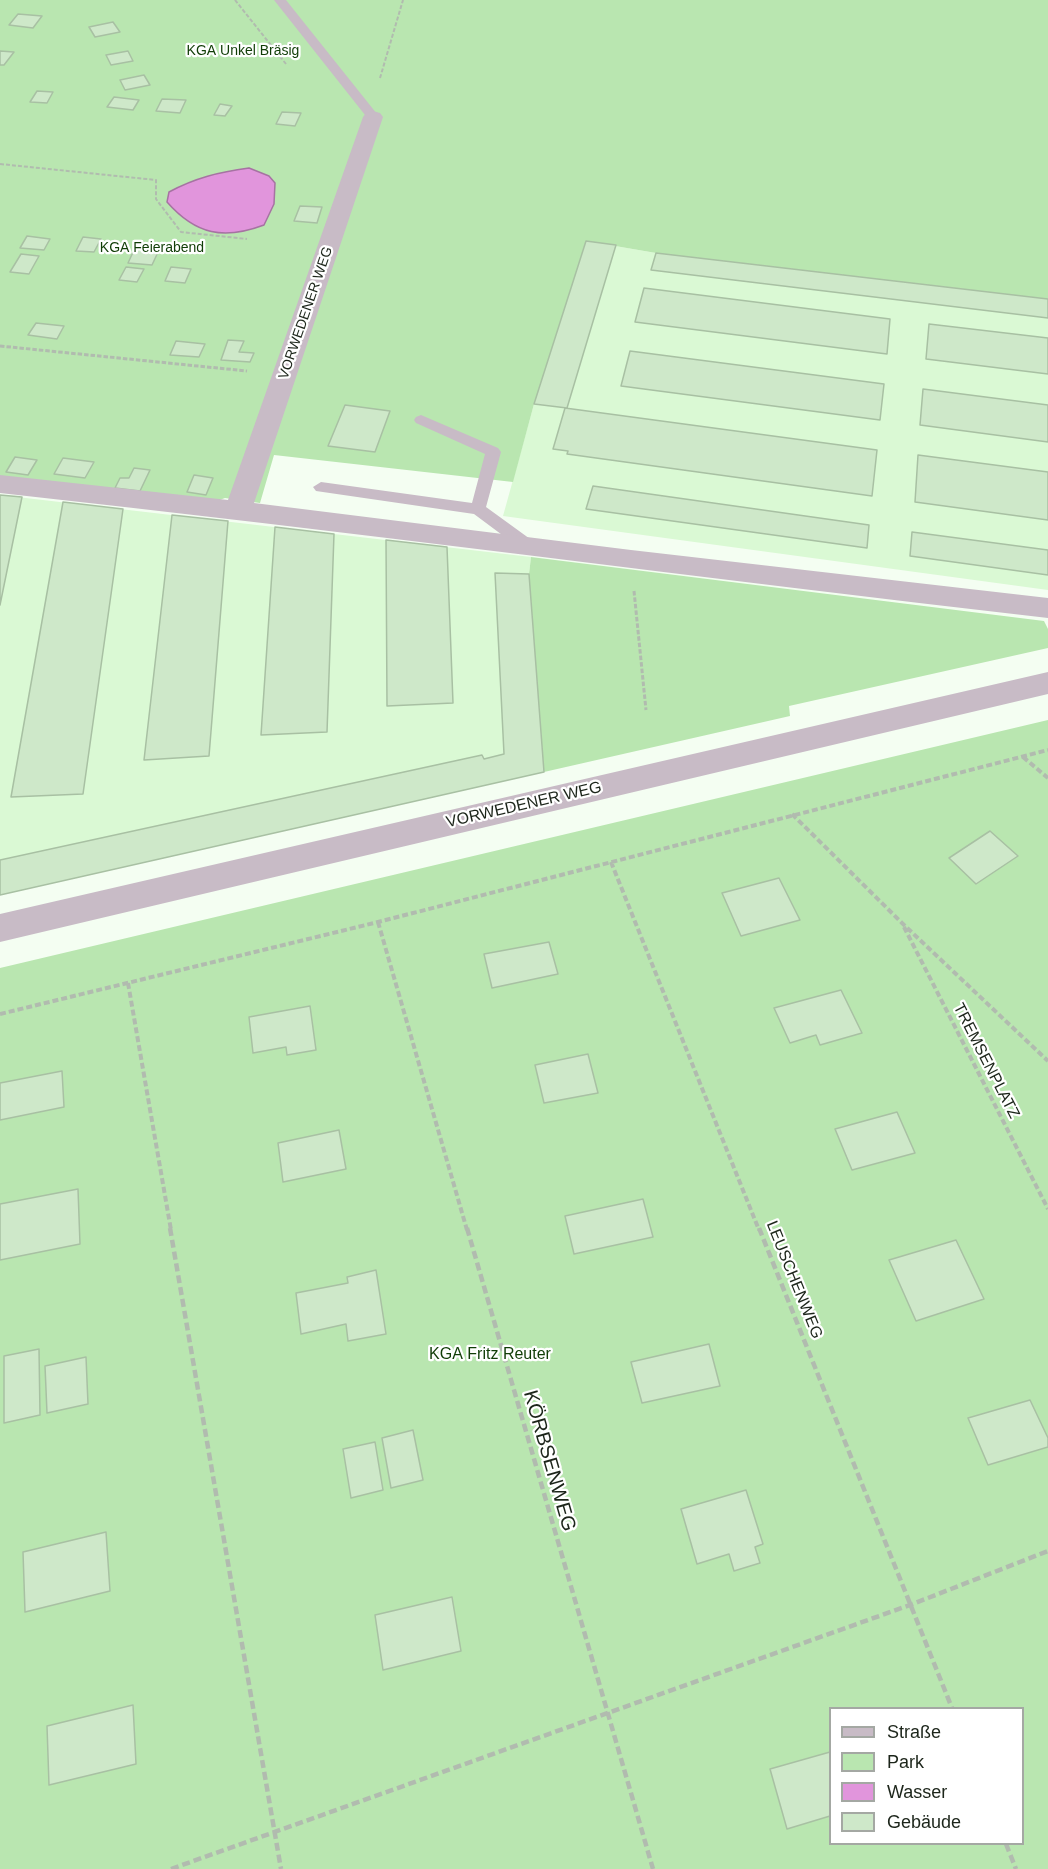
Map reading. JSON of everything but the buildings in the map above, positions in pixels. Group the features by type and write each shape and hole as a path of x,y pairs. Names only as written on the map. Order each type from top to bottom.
{"street":[{"name":"VORWEDENER WEG","path":"238,510 373,117"},
{"path":"0,484 238,510 531,548 1048,608"},
{"name":"VORWEDENER WEG","path":"0,928 1048,683"}],"lane":[{"path":"280,0 373,117"},
{"path":"421,420 493,452 478,509"},
{"path":"321,487 478,509 531,548"}],"path":[{"path":"235,0 286,64"},
{"path":"373,117 375,94 403,0"},
{"path":"0,164 156,180 156,199 181,232 247,239"},
{"path":"0,346 257,371"},
{"path":"631,560 646,710"},
{"path":"0,1014 378,922 1048,750"},
{"path":"1022,756 1048,778"},
{"name":"TREMSENPLATZ","path":"792,814 902,923 1048,1061"},
{"name":"LEUSCHENWEG","path":"611,862 951,1707"},
{"name":"KÖRBSENWEG","path":"378,922 653,1869"},
{"name":"TREMSENPLATZ","path":"902,923 1048,1209"},
{"path":"128,983 281,1869"},
{"path":"171,1869 275,1834 910,1605 1048,1551"},
{"path":"1006,1845 1016,1869"}],"shaded area":[{"path":"586,241 656,253 1048,299 1048,590 503,516 534,404"},
{"path":"0,495 531,557 529,574 544,772 0,895"}],"green space":[{"path":"0,0 1048,0 1048,299 656,253 586,241 534,404 513,482 274,455 260,503 225,498 214,502 0,477"},
{"path":"531,557 1044,621 1048,629 1048,648 789,706 790,716 544,772 529,574"},
{"name":"KGA Fritz Reuter","path":"1048,720 1048,1869 0,1869 0,968"}],"water":[{"path":"249,168 269,176 275,183 274,204 264,225 236,232 211,232 189,222 167,202 169,192 188,183 217,174"}],"park label":[{"name":"KGA Unkel Bräsig","path":"243,51"},
{"name":"KGA Feierabend","path":"152,248"}]}
